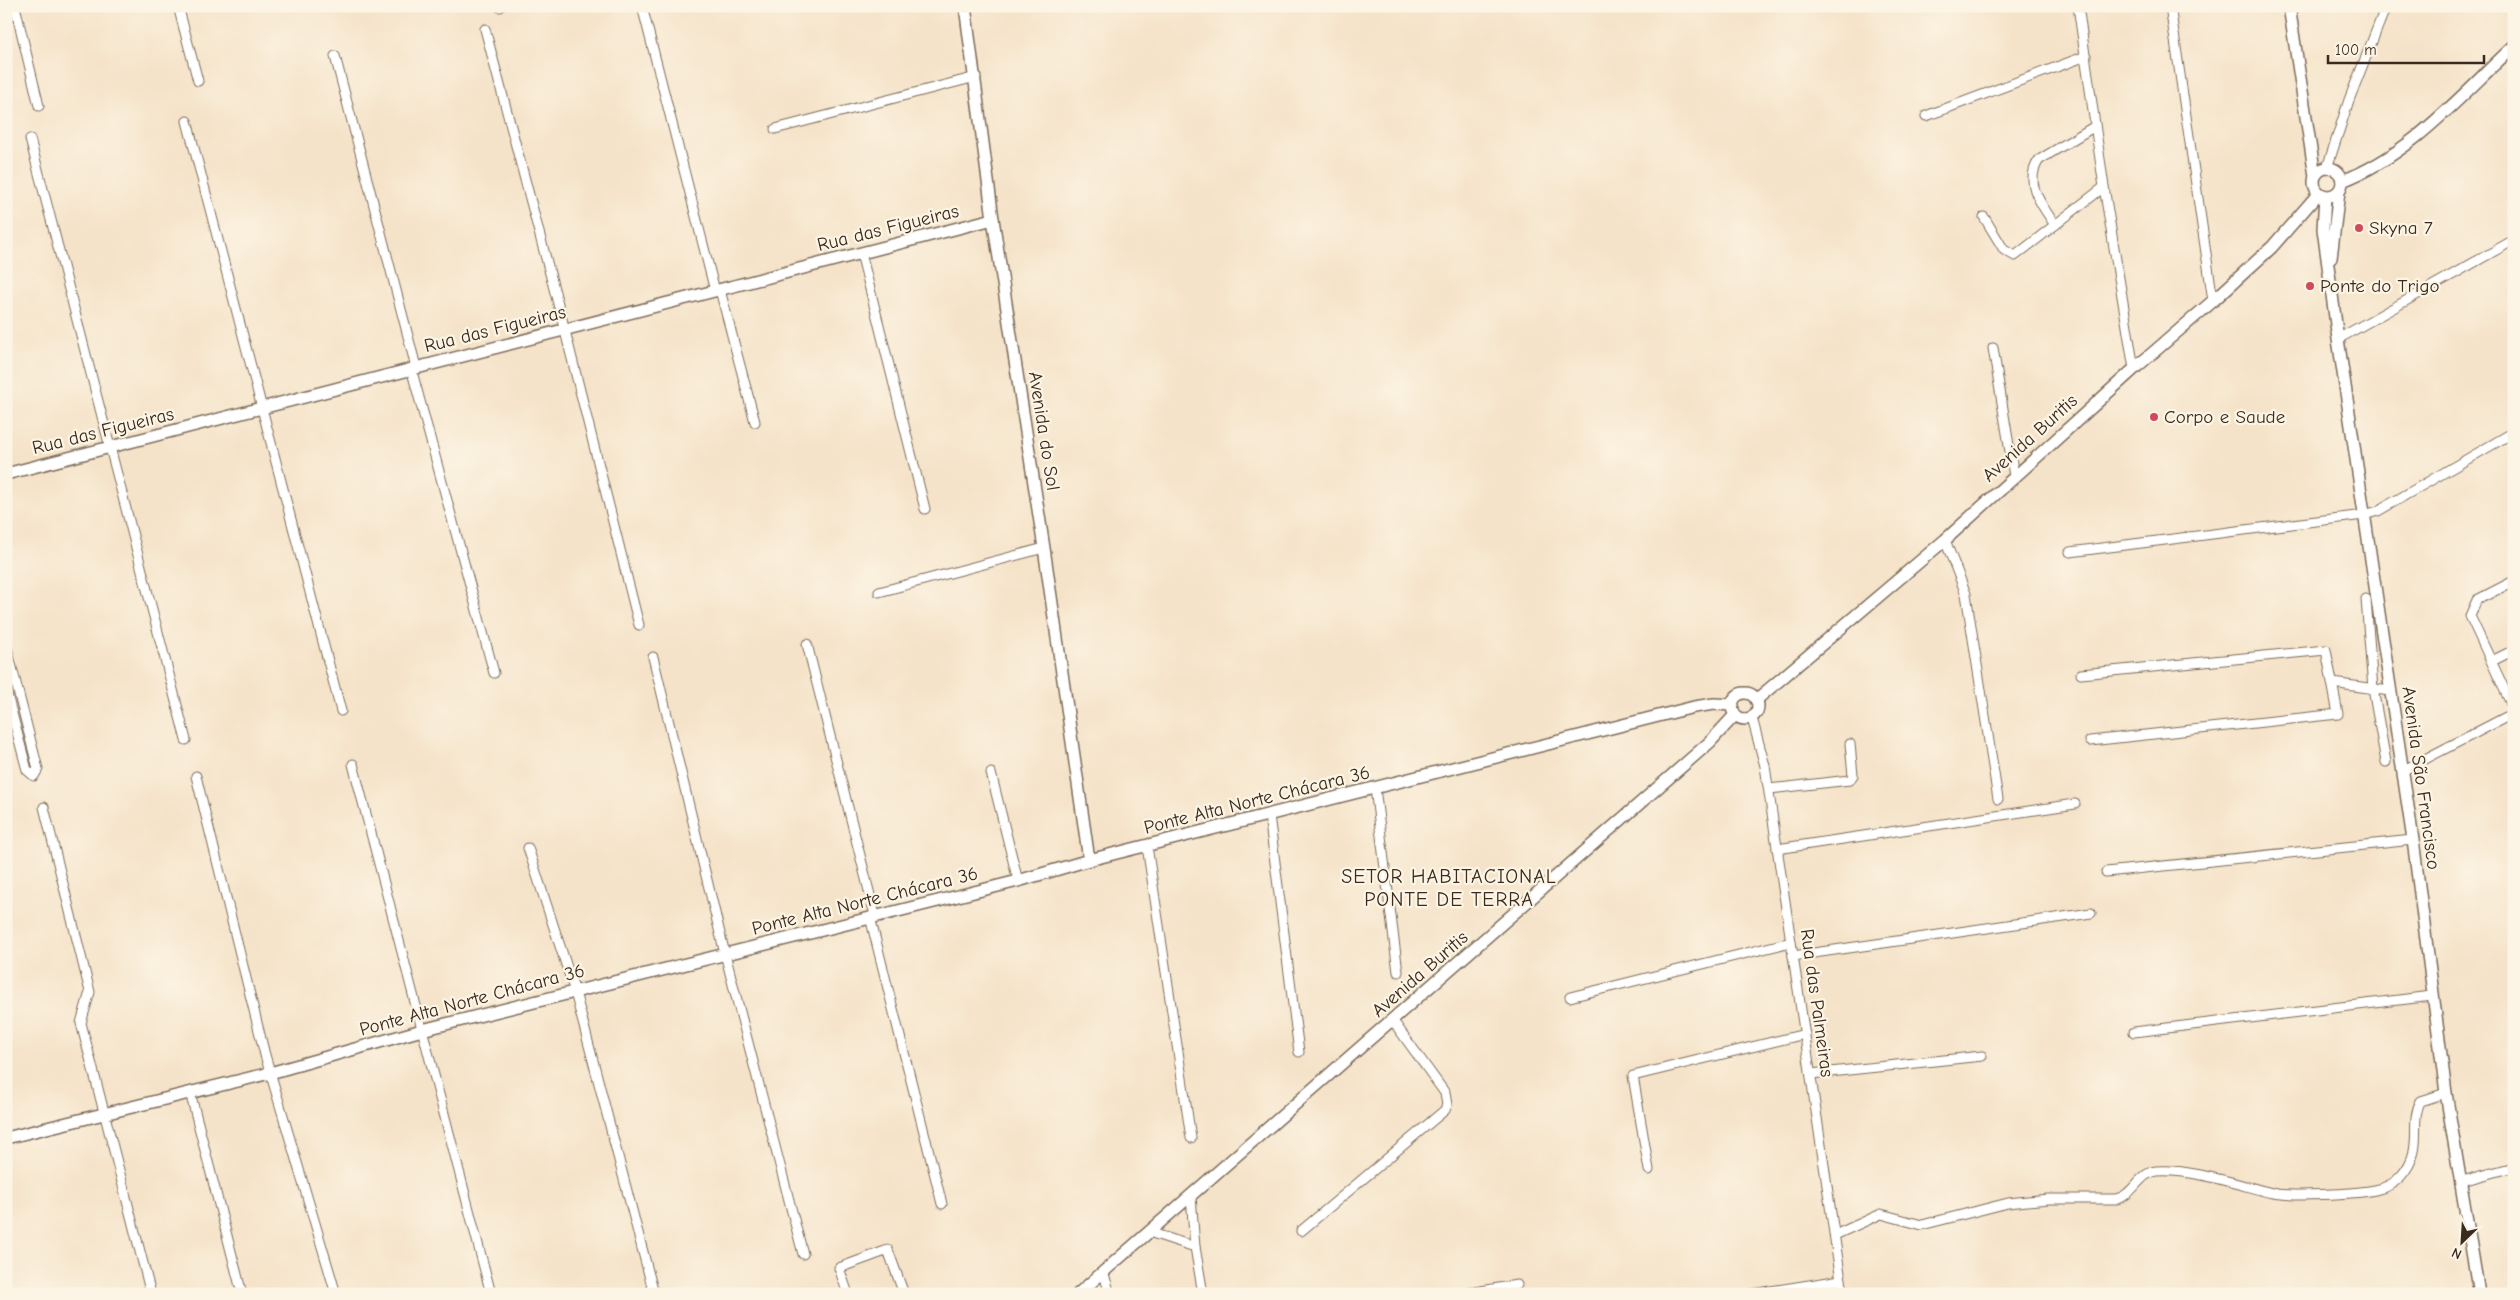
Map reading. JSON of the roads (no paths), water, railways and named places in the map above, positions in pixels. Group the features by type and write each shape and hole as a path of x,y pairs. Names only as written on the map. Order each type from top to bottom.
{"street":[{"path":"15,6 39,106"},
{"path":"178,6 198,81"},
{"path":"642,6 754,422"},
{"name":"Avenida do Sol","path":"965,6 976,77 993,219 1044,548 1089,860"},
{"path":"2078,6 2104,187 2134,369"},
{"path":"2170,6 2213,301"},
{"path":"2290,6 2315,176 2314,185 2322,195 2333,196 2341,186 2407,147 2514,46"},
{"path":"2327,168 2349,100 2386,6"},
{"path":"485,29 565,330 639,625"},
{"path":"335,56 494,673"},
{"path":"1926,116 2086,56"},
{"path":"775,128 976,77"},
{"path":"187,122 341,711"},
{"path":"2055,225 2038,198 2032,180 2033,169 2040,160 2095,126"},
{"path":"30,139 186,740"},
{"path":"2315,176 2322,169 2327,168 2337,171 2341,186"},
{"name":"Avenida São Francisco","path":"2330,267 2341,186"},
{"path":"1984,217 2004,250 2008,254 2015,256 2104,187"},
{"name":"Avenida Buritis","path":"1756,700 1945,540 2014,476 2213,301 2272,247 2322,195"},
{"name":"Avenida São Francisco","path":"2322,195 2324,229 2338,339 2413,840 2446,1093 2462,1181 2479,1294"},
{"name":"Rua das Figueiras","path":"6,474 414,367 565,330 993,219"},
{"path":"2338,339 2514,240"},
{"path":"862,253 925,509"},
{"path":"1993,348 2014,476"},
{"path":"2070,552 2364,515 2378,511 2514,432"},
{"path":"1945,540 1966,594 1998,799"},
{"path":"879,592 1044,548"},
{"path":"2402,771 2514,712 2492,661 2472,624 2471,612 2477,600 2514,581"},
{"path":"2366,598 2373,689 2386,762"},
{"path":"6,644 38,770 34,776 27,770 6,692"},
{"path":"807,644 942,1204"},
{"path":"2081,674 2326,650 2338,714 2090,741"},
{"path":"2492,661 2514,650"},
{"path":"653,657 725,954 803,1254"},
{"path":"2332,683 2390,691"},
{"path":"1742,692 1751,693 1756,700 1756,708 1752,718 1742,719 1734,710 1736,697 1742,692"},
{"name":"Ponte Alta Norte Chácara 36","path":"6,1138 104,1112 270,1073 422,1030 1018,881 1089,860 1694,707 1714,704 1734,710"},
{"name":"Avenida Buritis","path":"1078,1294 1393,1021 1710,742 1734,710"},
{"name":"Rua das Palmeiras","path":"1752,718 1765,766 1843,1294"},
{"path":"1768,789 1850,780 1854,774 1850,744"},
{"path":"353,764 491,1294"},
{"path":"992,772 1018,881"},
{"path":"196,776 270,1073 336,1294"},
{"path":"1375,788 1398,972"},
{"path":"1777,848 2075,804"},
{"path":"44,807 90,992 81,1023 151,1294"},
{"path":"1269,815 1299,1052"},
{"path":"2106,872 2413,840"},
{"path":"1147,846 1192,1138"},
{"path":"528,848 575,992 654,1294"},
{"path":"1793,956 2091,913"},
{"path":"1570,997 1791,942"},
{"path":"2134,1032 2432,996"},
{"path":"1301,1231 1445,1110 1447,1105 1445,1093 1393,1021"},
{"path":"1649,1170 1633,1076 1805,1034"},
{"path":"1811,1074 1982,1056"},
{"path":"190,1092 242,1294"},
{"path":"1835,1235 1881,1214 1922,1225 2008,1203 2048,1199 2120,1198 2148,1175 2155,1172 2183,1173 2241,1184 2280,1194 2373,1190 2394,1183 2409,1165 2415,1152 2416,1112 2421,1101 2446,1093"},
{"path":"2462,1181 2514,1167"},
{"path":"1191,1196 1195,1247 1203,1294"},
{"path":"1149,1232 1195,1247"},
{"path":"848,1294 839,1268 888,1250 904,1294"},
{"path":"1103,1271 1110,1294"},
{"path":"1751,1294 1841,1280"},
{"path":"1463,1294 1517,1285"}],"place":[{"name":"Skyna 7","path":"2359,228"},
{"name":"Ponte do Trigo","path":"2310,286"},
{"name":"Corpo e Saude","path":"2154,417"}],"district":[{"name":"SETOR HABITACIONAL PONTE DE TERRA","path":"1449,888"}]}
